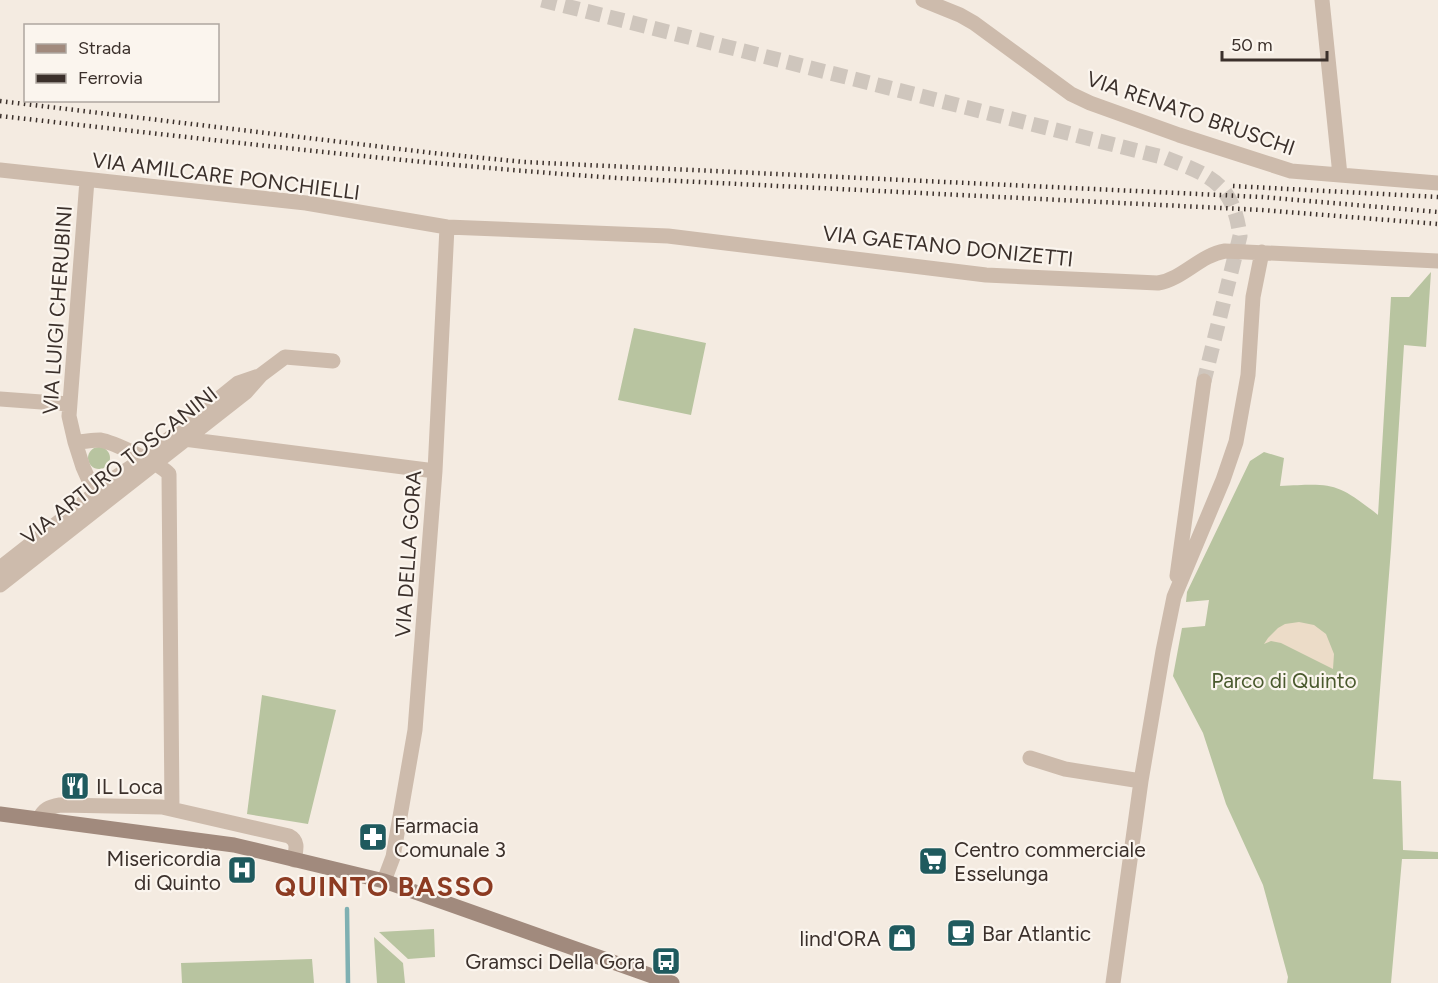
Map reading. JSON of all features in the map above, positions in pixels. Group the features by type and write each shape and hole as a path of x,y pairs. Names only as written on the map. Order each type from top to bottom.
{"main road":[{"path":"0,814 234,845 384,881 672,983"}],"street":[{"name":"VIA RENATO BRUSCHI","path":"923,0 974,23 1052,81 1090,103 1244,157 1291,171 1438,183"},
{"path":"1322,0 1340,176"},
{"name":"VIA AMILCARE PONCHIELLI","path":"0,170 306,203 447,227"},
{"name":"VIA LUIGI CHERUBINI","path":"75,442 70,424 69,404 87,180"},
{"name":"VIA GAETANO DONIZETTI","path":"447,227 668,236 928,269 1021,277 1158,283 1175,278 1219,252 1438,261"},
{"name":"VIA DELLA GORA","path":"384,881 393,857 413,750 435,471 447,227"},
{"path":"1174,597 1223,480 1236,442 1248,375 1253,297 1262,252"},
{"name":"VIA ARTURO TOSCANINI","path":"0,585 246,392 261,375 285,357 333,361"},
{"name":"VIA ARTURO TOSCANINI","path":"0,568 116,477 154,463 238,383 261,375"},
{"path":"1113,983 1141,781 1174,597 1204,381"},
{"path":"0,399 69,404"},
{"path":"184,439 435,471"},
{"name":"VIA ARTURO TOSCANINI","path":"96,494 83,467 75,442 98,440 154,463"},
{"path":"154,463 170,479 172,809"},
{"path":"1030,758 1065,769 1141,781"},
{"path":"39,819 48,808 60,805 148,806 172,809 289,836 296,844 294,860"}],"green space":[{"name":"Parco di Quinto","path":"1431,272 1426,347 1404,345 1373,779 1401,781 1403,850 1438,852 1438,859 1402,859 1391,983 1287,983 1288,977 1263,885 1226,804 1203,733 1173,676 1182,628 1205,626 1209,600 1186,602 1187,592 1250,461 1264,452 1284,458 1280,486 1323,485 1333,487 1353,496 1378,515 1391,297 1409,297"},
{"path":"634,328 706,343 691,415 618,400"},
{"path":"95,447 103,447 110,454 110,462 103,469 95,469 88,462 88,454"},
{"path":"262,695 336,710 308,824 247,814"},
{"path":"434,929 435,957 408,959 379,932"},
{"path":"374,937 403,963 405,983 377,983"},
{"path":"312,959 314,983 182,983 181,963"}],"shaded area":[{"path":"1299,622 1314,625 1326,634 1334,654 1333,669 1281,643 1271,641 1264,644 1278,628 1285,624"}],"waterway":[{"path":"347,909 348,983"}],"tunnel":[{"path":"542,0 1166,158 1196,170 1217,184 1225,193 1237,218 1240,236 1204,381"}],"railway":[{"path":"0,101 524,162 1262,197 1438,212"},
{"path":"0,116 463,166 618,178 1262,210 1438,224"},
{"path":"1233,186 1438,197"}],"place":[{"name":"IL Loca","path":"75,786"},
{"name":"Farmacia Comunale 3","path":"373,837"},
{"name":"Centro commerciale Esselunga","path":"933,861"},
{"name":"Misericordia di Quinto","path":"242,870"},
{"name":"Bar Atlantic","path":"961,933"},
{"name":"lind'ORA","path":"902,938"},
{"name":"Gramsci Della Gora","path":"666,961"}],"district":[{"name":"QUINTO BASSO","path":"385,886"}]}
